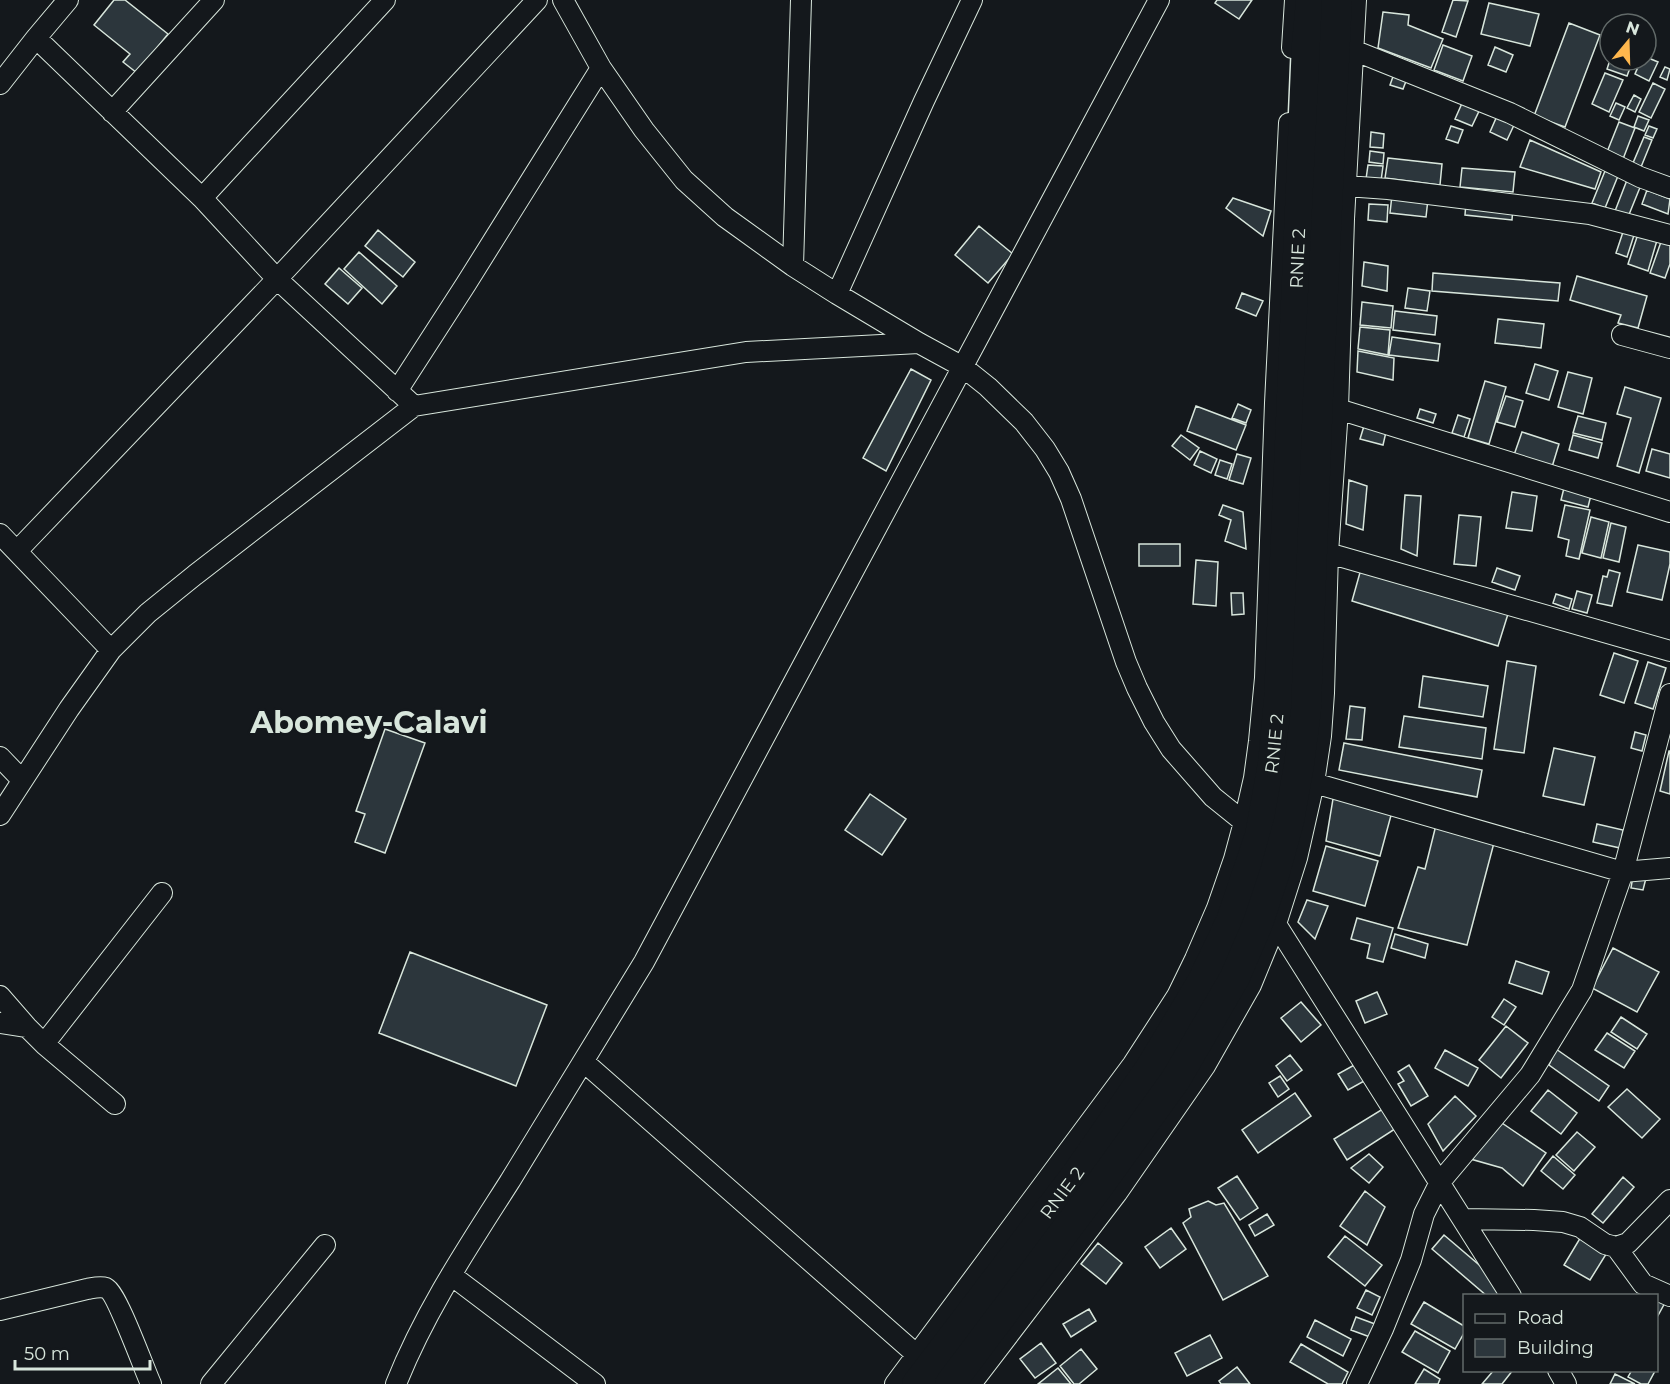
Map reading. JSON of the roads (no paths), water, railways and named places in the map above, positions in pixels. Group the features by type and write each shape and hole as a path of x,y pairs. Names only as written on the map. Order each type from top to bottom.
{"highway":[{"name":"RNIE 2","path":"917,1370 1076,1175 1178,1025 1232,921 1260,835 1273,763 1279,698 1311,0"},
{"name":"RNIE 2","path":"950,1384 1176,1079 1235,977 1258,923 1275,872 1289,821 1306,710 1337,0"}],"street":[{"path":"111,112 214,0"},
{"path":"202,198 385,0"},
{"path":"18,551 277,279 537,0"},
{"path":"563,0 601,69 644,130 684,180 725,217 794,266 837,294 963,367 1005,402 1024,422 1045,449 1059,472 1071,499 1126,662 1154,722 1185,766 1213,797 1244,822"},
{"path":"794,266 801,0"},
{"path":"837,294 972,0"},
{"path":"396,1384 426,1316 644,962 1159,0"},
{"path":"895,1384 917,1370 1134,1064 1177,996 1217,908 1234,859 1244,822 1259,741 1265,678 1275,403 1295,0"},
{"path":"980,1381 1117,1193 1205,1066 1251,985 1276,924 1297,858 1314,783 1324,693 1328,553 1338,409 1346,186 1356,0"},
{"path":"0,84 64,1"},
{"path":"36,38 202,198 277,279 414,406"},
{"path":"1353,50 1510,113 1640,177 1670,188"},
{"path":"397,391 601,69"},
{"path":"1346,186 1388,189 1590,214 1670,235"},
{"path":"1622,335 1670,348"},
{"path":"0,815 91,676 111,650 148,613 414,406 746,352 919,343"},
{"path":"1338,409 1670,512"},
{"path":"0,534 111,650"},
{"path":"1328,553 1670,651"},
{"path":"1357,1384 1383,1329 1411,1260 1424,1214 1440,1182 1530,1075 1582,990 1623,872 1670,694"},
{"path":"0,757 22,780"},
{"path":"1314,783 1623,872 1670,868"},
{"path":"44,1044 162,893"},
{"path":"1276,924 1510,1294"},
{"path":"0,996 44,1044 115,1104"},
{"path":"0,1023 27,1027"},
{"path":"584,1062 917,1370"},
{"path":"1463,1219 1563,1222 1580,1227 1605,1244 1616,1247 1628,1243 1670,1200"},
{"path":"211,1384 325,1245"},
{"path":"1616,1247 1643,1284 1670,1296"},
{"path":"451,1275 594,1384"},
{"path":"0,1310 87,1289 100,1287 107,1289 112,1293 122,1312 151,1384"}],"district":[{"name":"Abomey-Calavi","path":"369,722"}]}
